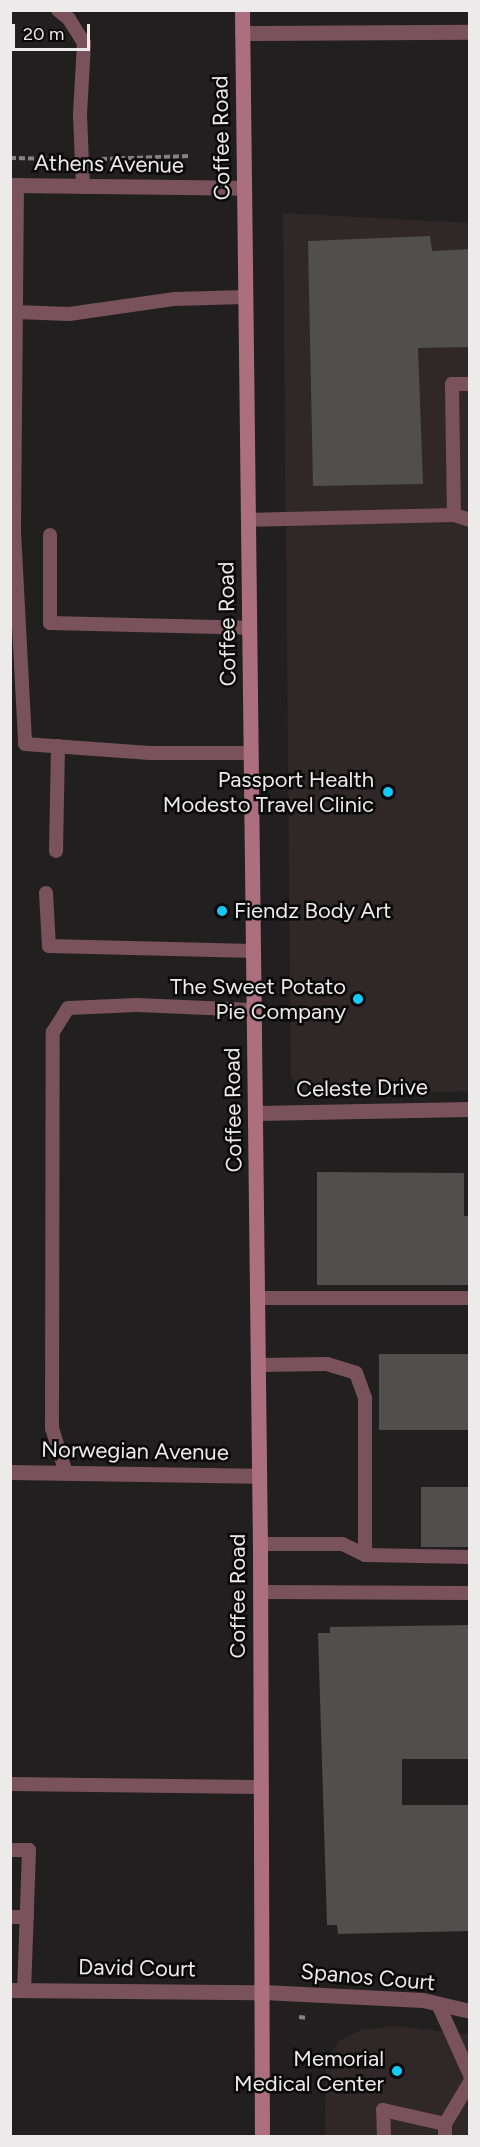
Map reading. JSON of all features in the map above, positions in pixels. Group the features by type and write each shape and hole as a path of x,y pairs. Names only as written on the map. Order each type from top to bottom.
{"main road":[{"name":"Coffee Road","path":"242,10 258,1298 262,2136"}],"street":[{"path":"242,33 470,32"},
{"name":"Athens Avenue","path":"14,185 244,188"},
{"name":"Celeste Drive","path":"256,1113 470,1109"},
{"name":"Norwegian Avenue","path":"10,1472 259,1476"},
{"name":"David Court","path":"17,1990 263,1992"},
{"name":"Spanos Court","path":"263,1992 423,2000 470,2011"}],"lane":[{"path":"58,10 69,19 84,43 80,115 83,187"},
{"path":"14,185 16,312 14,531 25,744 150,753 251,753"},
{"path":"16,312 69,314 175,299 245,297"},
{"path":"454,515 452,384 470,384"},
{"path":"248,520 454,515 470,520"},
{"path":"50,535 50,623 249,628"},
{"path":"56,850 58,746"},
{"path":"46,893 49,946 254,951"},
{"path":"66,1473 52,1428 53,1032 68,1008 137,1005 254,1011"},
{"path":"258,1298 470,1298"},
{"path":"258,1365 327,1364 356,1373 365,1398 365,1555"},
{"path":"260,1544 342,1544 365,1555 470,1557"},
{"path":"260,1592 470,1593"},
{"path":"10,1784 262,1787"},
{"path":"10,1850 29,1850 27,1917 17,1990"},
{"path":"10,1917 27,1917"},
{"path":"438,2004 470,2075"},
{"path":"384,2136 383,2110 445,2130 470,2082"}],"path":[{"path":"299,2017 308,2018"}],"shaded area":[{"path":"283,213 469,223 469,1091 321,1097 302,1090 291,1077"},
{"name":"Memorial Medical Center","path":"393,2026 469,2034 469,2136 325,2136 326,2060 339,2041 361,2030"}],"building":[{"path":"430,236 432,251 470,249 470,347 418,348 423,484 313,486 308,241"},
{"path":"317,1172 464,1173 464,1216 470,1216 470,1285 317,1285"},
{"path":"379,1354 470,1354 470,1430 379,1430"},
{"path":"421,1487 470,1487 470,1547 421,1547"},
{"path":"470,1625 470,1759 402,1759 402,1805 470,1805 470,1931 338,1934 337,1925 327,1925 318,1633 330,1633 330,1627"}],"place":[{"name":"Passport Health Modesto Travel Clinic","path":"388,792"},
{"name":"Fiendz Body Art","path":"222,911"},
{"name":"The Sweet Potato Pie Company","path":"358,999"},
{"name":"Memorial Medical Center","path":"397,2071"}]}
